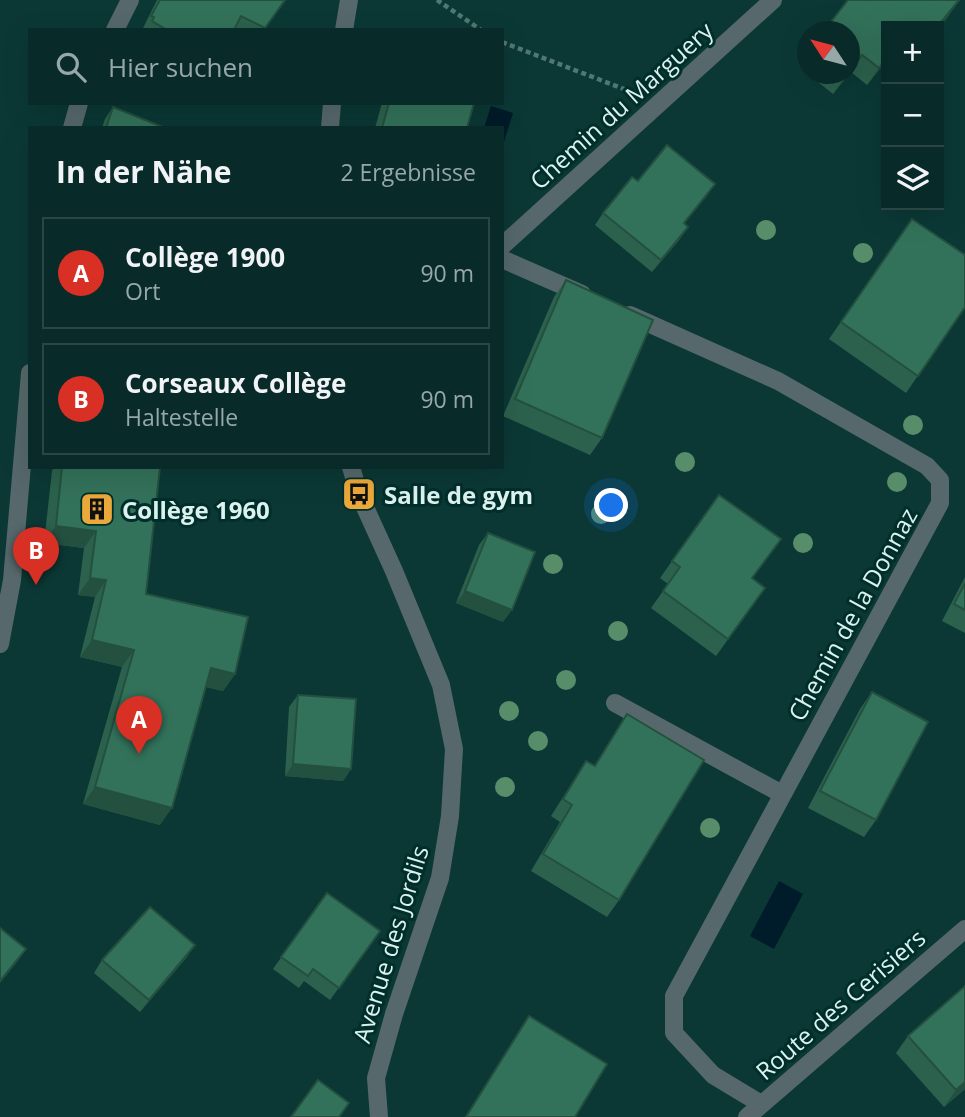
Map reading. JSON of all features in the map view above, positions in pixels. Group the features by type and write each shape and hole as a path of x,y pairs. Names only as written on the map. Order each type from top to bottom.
{"street":[{"path":"116,28 130,0"},
{"path":"344,28 349,0"},
{"name":"Chemin du Marguery","path":"504,244 773,0"},
{"path":"73,126 78,105"},
{"path":"330,126 332,105"},
{"name":"Chemin de la Donnaz","path":"504,259 778,381 927,466 940,480 940,503 674,996 674,1033 713,1075 761,1104"},
{"path":"0,644 12,580 28,396"},
{"name":"Avenue des Jordils","path":"352,469 359,495 441,685 454,749 450,816 440,878 394,1014 376,1078 379,1117"},
{"path":"615,703 782,794"},
{"name":"Route des Cerisiers","path":"747,1117 965,929"}],"path":[{"path":"437,0 478,28"},
{"path":"504,44 634,93"}],"water":[{"path":"491,106 513,113 504,142 504,126 485,126"},
{"path":"779,881 803,894 774,949 750,936"}],"building":[{"path":"160,0 285,0 265,28 241,16 235,28 164,28 152,21 154,17 151,16"},
{"path":"848,0 959,0 942,21 881,21 879,68 862,55 860,58 860,21 832,21"},
{"path":"388,105 473,105 468,126 383,126"},
{"path":"113,107 160,126 107,126"},
{"path":"667,145 715,184 684,223 688,227 661,260 603,213 632,177 638,181"},
{"path":"912,219 965,255 965,307 918,376 841,322"},
{"path":"566,280 653,320 602,438 515,399"},
{"path":"62,469 160,469 146,594 248,617 235,674 211,668 172,808 95,787 134,650 92,640 106,580 90,578 96,531 56,526"},
{"path":"719,495 781,539 752,578 765,588 728,639 663,591 680,567 672,561"},
{"path":"488,533 535,552 512,610 465,591"},
{"path":"965,583 965,610 954,604"},
{"path":"872,692 928,722 876,820 820,791"},
{"path":"298,695 356,699 351,769 293,764"},
{"path":"627,714 704,760 619,900 543,854 572,805 563,799 586,761 595,766"},
{"path":"327,893 380,931 339,988 313,969 308,976 281,957"},
{"path":"150,907 195,945 149,1000 102,960"},
{"path":"0,928 26,949 0,981"},
{"path":"965,986 965,1082 956,1090 908,1036"},
{"path":"529,1016 607,1064 575,1117 466,1117"},
{"path":"318,1080 349,1103 339,1117 291,1117"}],"place":[{"name":"Salle de gym","path":"359,494"},
{"name":"Collège 1960","path":"97,509"},
{"name":"Corseaux Collège","path":"36,585"},
{"name":"Collège 1900","path":"139,754"}]}
